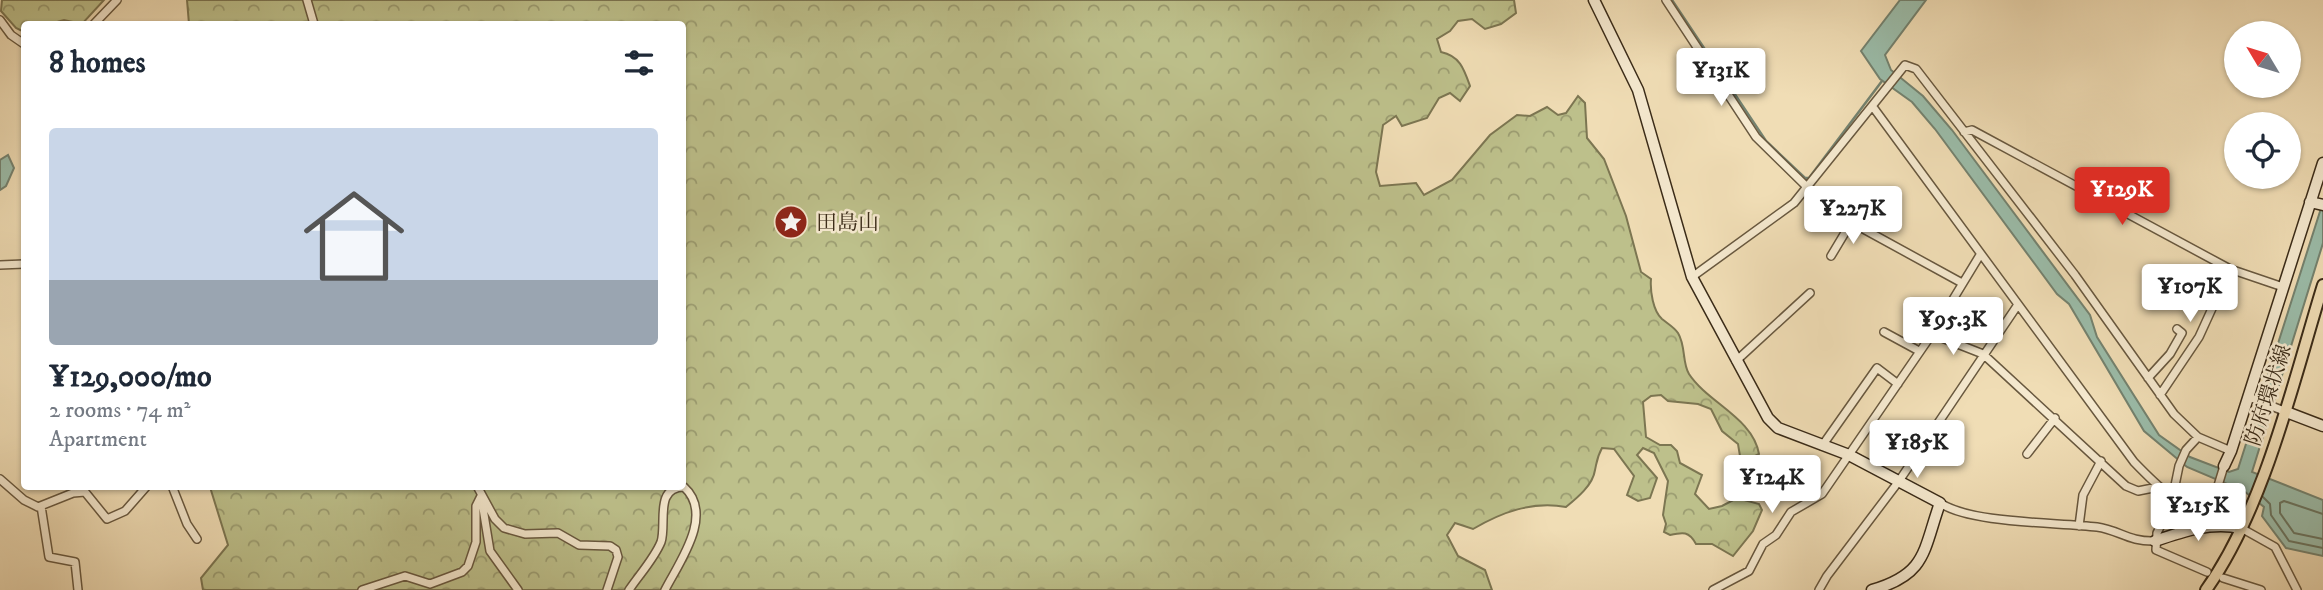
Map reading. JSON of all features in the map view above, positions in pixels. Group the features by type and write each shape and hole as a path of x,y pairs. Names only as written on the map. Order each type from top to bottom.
{"main road":[{"name":"防府環状線","path":"2206,590 2253,501 2323,285"}],"street":[{"path":"97,21 117,0"},
{"path":"307,0 313,21"},
{"path":"1594,0 1638,90 1692,277 1758,402 1778,428 1849,455 1940,503 1975,514 2099,527 2127,539 2155,541 2198,527 2218,525 2241,528 2275,547 2297,590"},
{"path":"1666,0 1756,137 1808,188 1809,193 1828,209 1962,283"},
{"path":"0,20 11,35 21,42"},
{"path":"1692,277 1794,203 1905,65 1916,69 2076,275 2174,414 2198,436 2231,451"},
{"path":"1873,107 2134,463 2173,499 2210,512 2224,466 2251,398 2283,287 2316,203 2323,163"},
{"path":"1964,132 1972,130 2230,269 2283,287"},
{"path":"1830,256 1852,222"},
{"path":"1713,590 1754,566 1763,544 1776,535 1791,512 1822,494 1932,334 1980,255"},
{"path":"0,265 21,264"},
{"path":"2160,396 2199,337 2230,269"},
{"path":"1735,361 1810,293"},
{"path":"1819,590 1826,576 1899,481 2017,306"},
{"path":"2148,378 2170,354 2182,333 2177,329"},
{"path":"1884,331 1919,351"},
{"path":"1932,334 1983,354 2132,490 2158,487"},
{"path":"1822,446 1877,368 1898,384"},
{"path":"2251,398 2323,426"},
{"path":"2027,454 2055,418"},
{"path":"2198,436 2186,450 2179,466 2173,499 2155,541 2157,550 2207,572"},
{"path":"2079,526 2083,495 2101,461"},
{"path":"0,479 24,500 41,506 73,493 85,492 102,517 113,519 125,512 144,490"},
{"path":"665,590 684,561 693,536 694,509 691,493 686,489"},
{"path":"174,490 187,524 197,539"},
{"path":"629,590 660,544 664,531 663,504 673,490"},
{"path":"362,590 405,576 430,584 462,572 468,566 476,542 480,492"},
{"path":"480,492 490,551 518,590"},
{"path":"480,492 495,519 515,533 558,533 579,545 610,546 616,550 618,557 607,590"},
{"path":"1872,590 1900,580 1917,566 1940,503"},
{"path":"41,506 49,557 75,562 78,590"},
{"path":"2223,578 2261,590"}],"green space":[{"path":"2,0 104,0 85,21 21,21 21,30 1,11"},
{"path":"187,0 1514,0 1516,13 1501,24 1485,29 1472,19 1458,21 1450,31 1437,39 1441,52 1453,57 1460,64 1470,86 1460,101 1450,93 1439,98 1427,118 1402,126 1396,116 1383,125 1376,172 1380,186 1416,183 1424,195 1452,180 1490,135 1517,115 1530,116 1547,107 1558,115 1566,113 1578,96 1585,103 1587,138 1604,159 1626,216 1641,272 1651,279 1656,311 1678,333 1689,374 1707,394 1748,430 1759,454 1747,460 1740,456 1738,444 1722,431 1711,409 1698,404 1668,401 1661,395 1651,396 1643,402 1646,437 1660,445 1671,445 1677,451 1680,463 1702,475 1695,494 1709,509 1737,498 1759,504 1762,510 1753,531 1733,556 1712,544 1696,544 1685,534 1670,535 1664,532 1666,524 1663,515 1668,481 1654,453 1643,448 1637,455 1657,478 1650,498 1638,501 1627,495 1634,476 1614,449 1602,448 1591,481 1566,507 1518,509 1473,529 1455,523 1447,535 1458,556 1485,570 1492,590 203,590 201,578 228,545 211,490 686,490 686,21 189,21"}],"water":[{"path":"1900,0 1926,0 1885,55 1891,70 1923,96 1952,130 2090,315 2097,337 2159,435 2190,457 2229,472 2238,469 2323,202 2323,243 2252,472 2323,500 2323,556 2286,548 2262,516 2264,507 2244,491 2187,467 2144,431 2069,304 2057,294 1935,129 1912,102 1880,79 1861,51"},
{"path":"8,155 14,168 6,186 0,190 0,160"}],"waterway":[{"path":"1672,0 1766,141 1805,178 1809,178 1882,81"}],"place":[{"name":"田島山","path":"791,222"}]}
